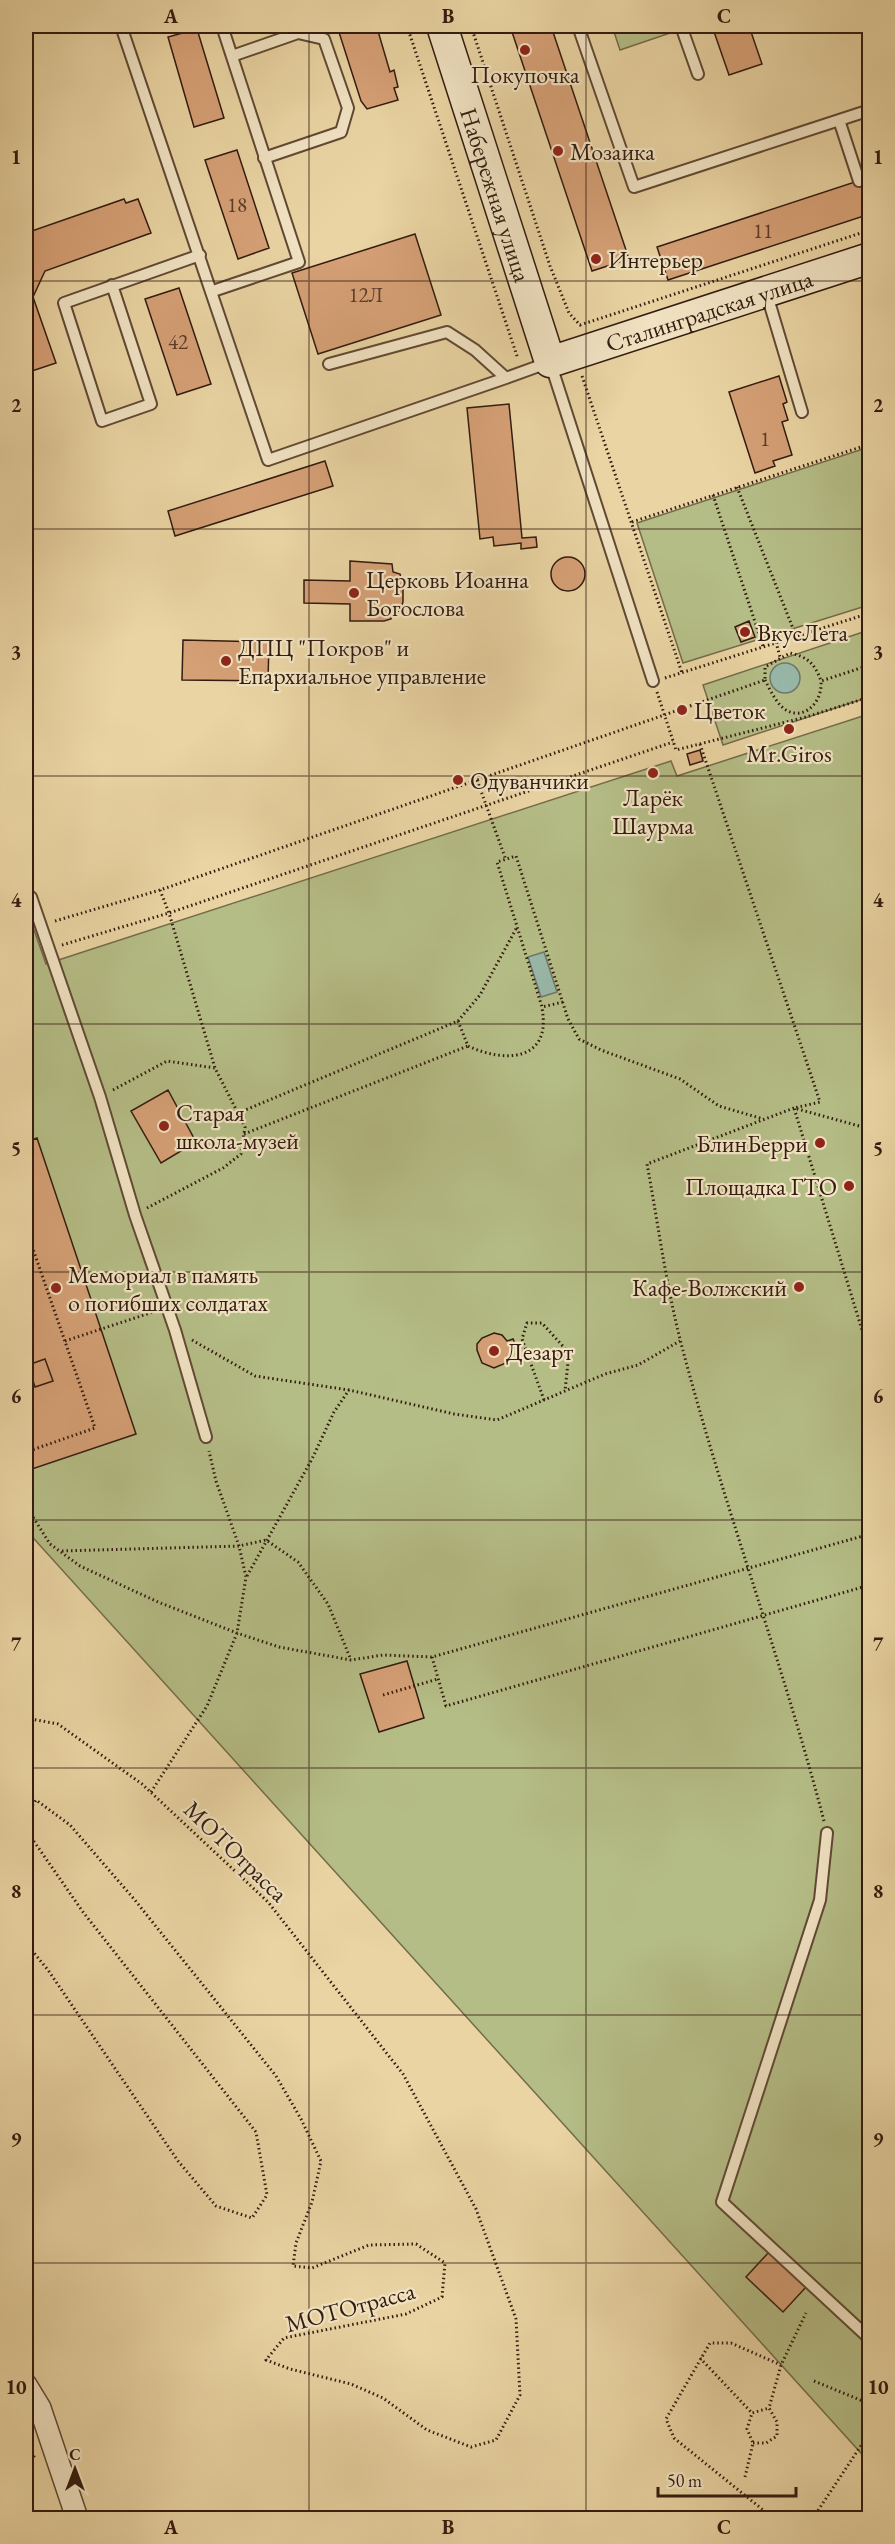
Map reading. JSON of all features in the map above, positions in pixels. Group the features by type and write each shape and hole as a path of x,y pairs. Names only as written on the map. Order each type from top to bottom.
{"street":[{"name":"Набережная улица","path":"442,26 549,363"},
{"name":"Сталинградская улица","path":"549,363 870,258"},
{"path":"26,2385 40,2408 77,2518"}],"lane":[{"path":"121,26 213,291 268,460 549,363 653,681"},
{"path":"213,291 299,262 222,26"},
{"path":"578,26 634,187 870,110"},
{"path":"681,26 698,74"},
{"path":"232,56 298,33 324,39 348,108 341,132 264,158"},
{"path":"839,120 859,181"},
{"path":"112,285 151,404 102,421 64,303 112,285 200,255"},
{"path":"765,291 802,412"},
{"path":"329,364 447,332 475,350 506,378"},
{"path":"32,897 100,1097 135,1215 175,1330 206,1437"},
{"path":"827,1833 820,1900 722,2202 870,2339"}],"path":[{"path":"407,26 549,363 631,522 682,673"},
{"path":"471,26 550,266 569,313 580,325 870,230"},
{"path":"631,522 870,444"},
{"path":"737,488 796,636"},
{"path":"713,495 763,646"},
{"path":"870,613 653,681 676,750 806,717 870,696"},
{"path":"776,642 780,657"},
{"path":"790,653 806,656 818,672 821,681 819,700 812,708 804,712 787,710 780,705 765,680 765,667 780,657 790,653"},
{"path":"821,681 870,665"},
{"path":"41,925 160,890 765,680"},
{"path":"804,712 806,717"},
{"path":"49,949 169,913 673,742"},
{"path":"700,744 820,1102 794,1108 647,1164 681,1341 748,1568 799,1725 827,1833"},
{"path":"477,780 506,860"},
{"path":"458,1021 468,1046 487,1055 519,1055 533,1049 544,1030 542,1007 497,862 516,856 563,1002 579,1039 601,1050 680,1079 720,1106 765,1119"},
{"path":"135,1215 223,1168 241,1154 245,1127 215,1068 169,913 160,890"},
{"path":"238,1113 458,1021 480,995 517,927"},
{"path":"542,1007 563,1002"},
{"path":"244,1134 468,1046"},
{"path":"100,1097 167,1061 215,1068"},
{"path":"794,1108 870,1130"},
{"path":"794,1108 870,1356"},
{"path":"26,1228 95,1428 26,1452"},
{"path":"65,1341 166,1308"},
{"path":"544,1401 522,1339 527,1323 542,1323 569,1353 565,1391"},
{"path":"175,1330 255,1376 349,1390 454,1414 497,1420 605,1374 638,1365 681,1341"},
{"path":"151,1792 207,1706 237,1633 246,1577 312,1459 334,1412 349,1390"},
{"path":"206,1437 216,1480 239,1546 246,1577"},
{"path":"26,1506 50,1544 80,1566 159,1602 237,1633 279,1647 351,1660 383,1655 432,1657 870,1534"},
{"path":"61,1551 239,1546 266,1540 298,1562 328,1604 351,1660"},
{"path":"432,1657 446,1706 870,1585"},
{"path":"383,1695 438,1678"},
{"name":"МОТОтрасса","path":"26,1718 58,1724 151,1792 268,1902 403,2074 476,2209 516,2319 520,2395 496,2440 471,2447 428,2430 404,2410 351,2384 290,2369 266,2360 284,2338 406,2314 442,2297 446,2263 416,2244 369,2245 312,2268 293,2266 296,2242 312,2202 321,2161 276,2076 134,1899 70,1825 36,1800 26,1816"},
{"path":"26,1830 83,1912 256,2132 267,2195 252,2218 216,2206 178,2161 48,1970 26,1943"},
{"path":"753,2443 766,2443 777,2436 777,2422 769,2408 781,2365 806,2313"},
{"path":"773,2518 674,2438 666,2419 710,2343 731,2343 781,2365"},
{"path":"700,2358 752,2413"},
{"path":"814,2380 870,2404"},
{"path":"752,2413 769,2408"},
{"path":"745,2477 753,2443 747,2429 752,2413"},
{"path":"813,2518 870,2432"}],"green space":[{"path":"612,26 674,26 676,31 620,50"},
{"path":"869,447 869,605 683,663 637,523"},
{"path":"869,630 869,697 723,745 703,685"},
{"path":"869,714 869,2462 26,1530 26,907 46,964 671,761 677,776"}],"shaded area":[{"path":"785,663 796,667 800,678 796,689 785,693 774,689 770,678 774,667"},
{"path":"544,952 557,992 541,997 528,957"}],"building":[{"path":"337,26 381,26 382,30 378,31 390,72 394,70 398,87 394,88 398,100 367,109 361,101"},
{"path":"510,26 551,26 629,259 592,271"},
{"path":"712,26 749,26 762,64 729,75"},
{"path":"197,29 224,118 194,127 168,37"},
{"path":"237,150 269,248 238,259 205,160"},
{"path":"870,177 870,214 668,280 657,247"},
{"path":"124,199 126,203 138,199 151,233 45,271 33,297 56,363 26,373 26,233"},
{"path":"415,234 441,315 318,354 292,273"},
{"path":"179,288 211,384 177,395 145,299"},
{"path":"779,376 787,402 783,404 788,420 782,422 792,455 773,461 775,466 755,473 729,392"},
{"path":"509,404 522,538 536,537 537,547 521,549 521,543 494,546 493,537 480,539 467,408"},
{"path":"325,461 333,486 175,536 168,511"},
{"path":"568,557 580,562 585,574 580,586 568,591 556,586 551,574 556,562"},
{"name":"Церковь Иоанна Богослова","path":"350,561 392,564 393,572 400,574 403,584 403,602 400,611 393,612 391,619 350,621 350,604 304,603 304,580 350,581"},
{"name":"ВкусЛета","path":"749,621 755,637 741,642 735,627"},
{"name":"ДПЦ \"Покров\" и Епархиальное управление","path":"183,640 269,642 268,681 182,680"},
{"path":"700,750 703,761 690,765 687,754"},
{"name":"Старая школа-музей","path":"168,1090 196,1142 161,1163 131,1111"},
{"name":"Мемориал в память о погибших солдатах","path":"37,1138 136,1434 26,1471 26,1142"},
{"name":"Дезарт","path":"494,1333 502,1335 507,1341 513,1339 516,1346 511,1349 511,1356 506,1363 494,1368 482,1363 477,1344 482,1338"},
{"path":"45,1359 53,1381 35,1387 28,1365"},
{"path":"407,1661 424,1718 379,1732 360,1674"},
{"path":"769,2252 806,2287 783,2312 746,2277"}],"place":[{"name":"Покупочка","path":"525,50"},
{"name":"Мозаика","path":"558,151"},
{"name":"Интерьер","path":"596,259"},
{"name":"Церковь Иоанна Богослова","path":"354,593"},
{"name":"ВкусЛета","path":"745,632"},
{"name":"ДПЦ \"Покров\" и Епархиальное управление","path":"226,661"},
{"name":"Цветок","path":"682,710"},
{"name":"Mr.Giros","path":"789,729"},
{"name":"Ларёк Шаурма","path":"653,773"},
{"name":"Одуванчики","path":"458,780"},
{"name":"Старая школа-музей","path":"164,1126"},
{"name":"БлинБерри","path":"820,1143"},
{"name":"Площадка ГТО","path":"849,1186"},
{"name":"Кафе-Волжский","path":"799,1287"},
{"name":"Мемориал в память о погибших солдатах","path":"56,1288"},
{"name":"Дезарт","path":"494,1351"}]}
